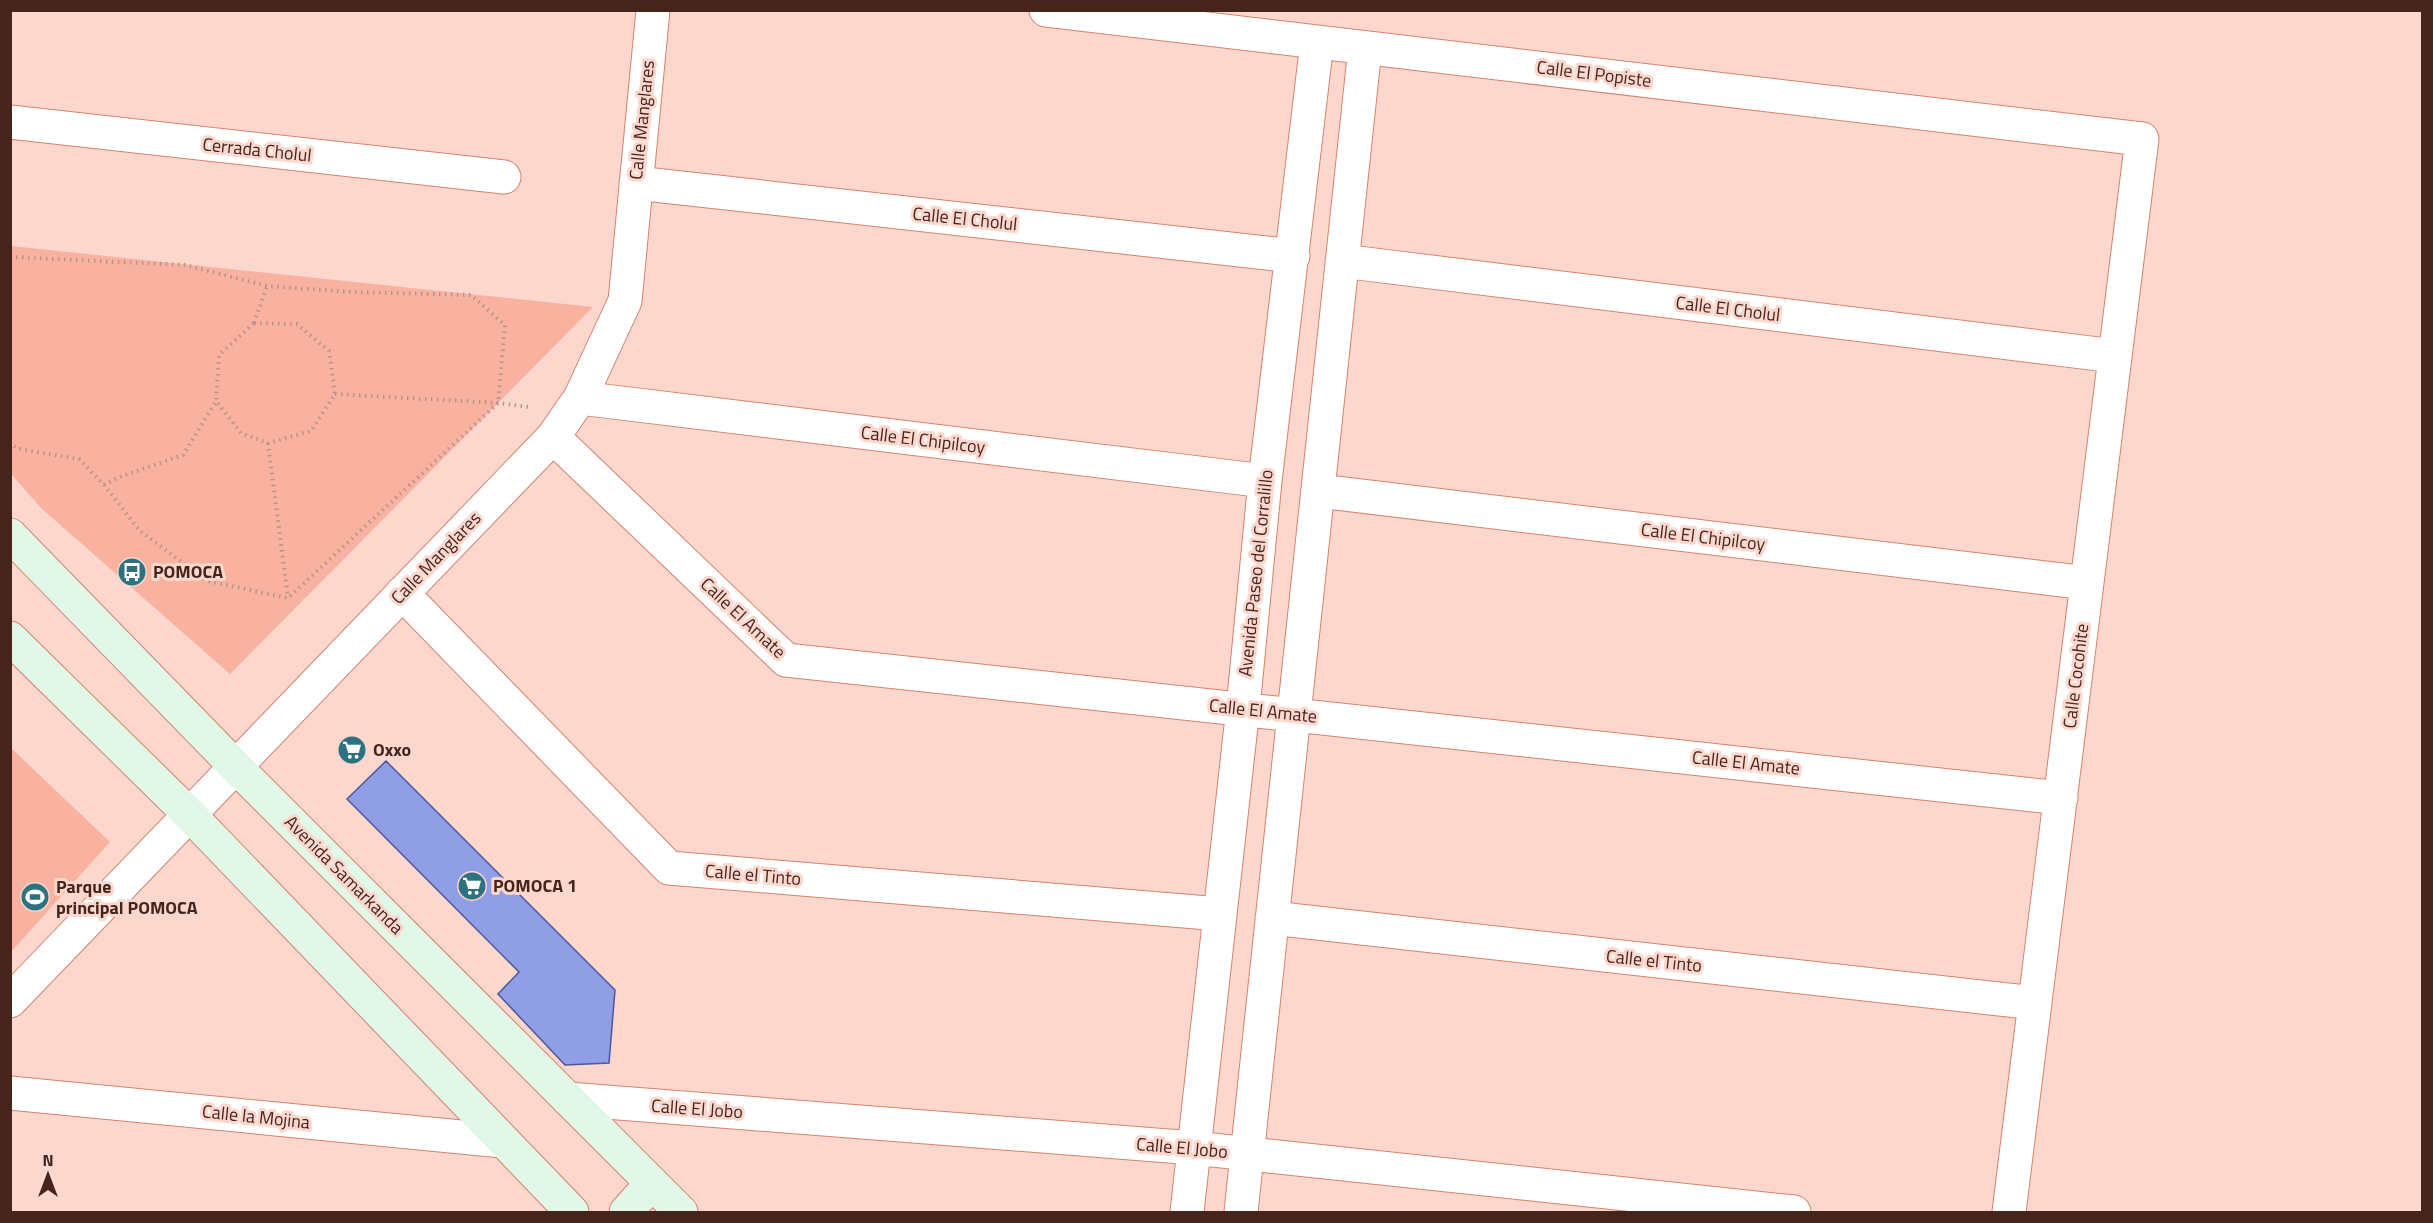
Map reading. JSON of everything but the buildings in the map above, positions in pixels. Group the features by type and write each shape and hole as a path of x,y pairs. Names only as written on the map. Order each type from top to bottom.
{"street":[{"name":"Calle Manglares","path":"10,1001 553,437 580,398 625,301 653,10"},
{"name":"Calle El Popiste","path":"1046,10 2142,139"},
{"name":"Avenida Paseo del Corralillo","path":"1187,1212 1243,708 1265,481 1317,42"},
{"path":"1241,1212 1365,48"},
{"name":"Cerrada Cholul","path":"10,122 504,177"},
{"name":"Calle Cocohite","path":"2009,1212 2142,139"},
{"name":"Calle El Cholul","path":"636,183 1293,256"},
{"name":"Calle El Cholul","path":"1342,261 2115,356"},
{"name":"Calle El Chipilcoy","path":"580,398 1265,481"},
{"name":"Calle El Amate","path":"553,437 786,660 2061,798"},
{"name":"Calle El Chipilcoy","path":"1319,491 2087,583"},
{"name":"Avenida Samarkanda","path":"10,535 235,766 681,1212"},
{"name":"Calle el Tinto","path":"402,593 669,868 1220,914"},
{"path":"10,638 189,814 572,1212"},
{"name":"Calle el Tinto","path":"1272,918 2035,1004"},
{"name":"Calle la Mojina","path":"10,1093 502,1141"},
{"name":"Calle El Jobo","path":"568,1099 1194,1148 1794,1212"},
{"path":"626,1212 652,1183"}],"path":[{"path":"10,257 185,265 267,286 353,292 471,295 505,325 498,403 288,598"},
{"path":"104,485 117,478 183,455 216,401 219,355 254,323 267,286"},
{"path":"216,401 241,433 268,442 311,431 335,394 329,351 297,324 254,323"},
{"path":"335,394 498,403"},
{"path":"268,442 288,598"},
{"path":"10,444 19,449 79,459 104,485 139,531 207,581 288,598"}],"shaded area":[{"path":"11,246 593,307 230,674 41,508 11,474"},
{"name":"Parque principal POMOCA","path":"10,748 110,842 11,952"}],"place":[{"name":"POMOCA","path":"132,572"},
{"name":"Oxxo","path":"352,750"},
{"name":"POMOCA 1","path":"472,886"},
{"name":"Parque principal POMOCA","path":"35,897"}]}
